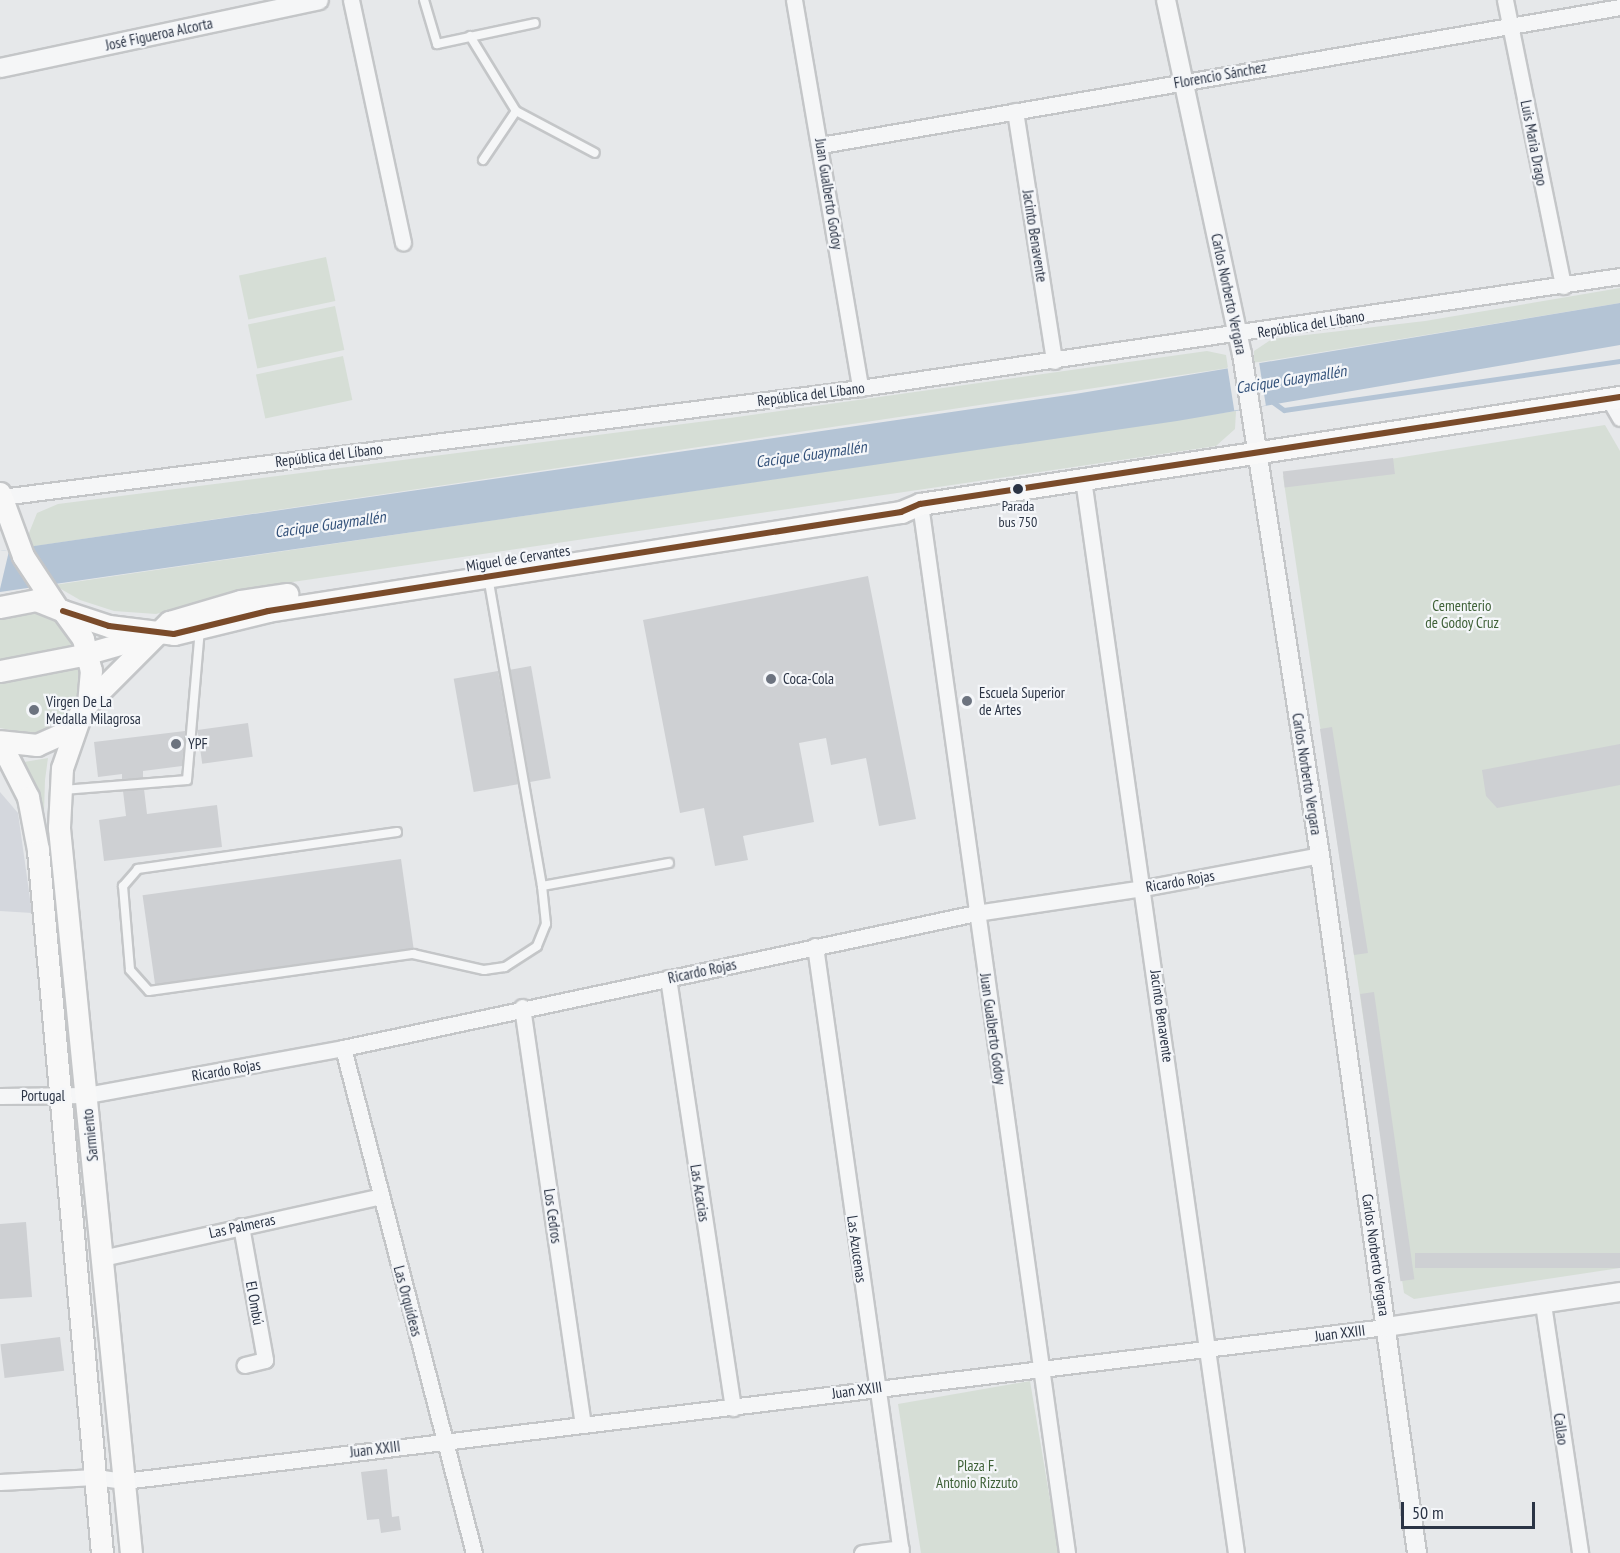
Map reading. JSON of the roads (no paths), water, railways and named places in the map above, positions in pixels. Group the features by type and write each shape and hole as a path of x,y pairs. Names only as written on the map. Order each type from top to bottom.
{"main road":[{"name":"Miguel de Cervantes","path":"0,607 27,600 109,626 174,634 268,611 901,512 920,504 1614,398"},
{"path":"0,495 0,503"},
{"path":"0,495 20,548 42,586 60,609 88,654 84,711"},
{"name":"Miguel de Cervantes","path":"0,741 26,746 47,742 66,732 169,622 241,601 899,500 920,504"},
{"name":"Miguel de Cervantes","path":"0,671 88,654 158,633"},
{"name":"Sarmiento","path":"84,711 67,748 59,790 59,828 131,1553"},
{"name":"Sarmiento","path":"0,741 16,767 32,809 102,1553"}],"street":[{"name":"José Figueroa Alcorta","path":"0,68 319,0"},
{"path":"351,0 403,242"},
{"name":"Juan Gualberto Godoy","path":"794,0 821,145 860,388"},
{"name":"Carlos Norberto Vergara","path":"1167,0 1238,335 1250,408 1320,855 1417,1553"},
{"name":"Luis Maria Drago","path":"1505,0 1563,286"},
{"name":"Florencio Sánchez","path":"821,145 1620,7"},
{"name":"Jacinto Benavente","path":"1016,111 1054,361"},
{"name":"República del Líbano","path":"0,495 860,388 1238,335 1620,276"},
{"path":"1614,398 1620,418"},
{"name":"Jacinto Benavente","path":"1083,479 1144,888 1236,1553"},
{"name":"Juan Gualberto Godoy","path":"920,504 1067,1553"},
{"name":"Ricardo Rojas","path":"87,1095 343,1048 522,1007 976,913 1144,888 1320,855"},
{"name":"Las Azucenas","path":"814,946 901,1551"},
{"name":"Las Acacias","path":"668,978 732,1408"},
{"name":"Los Cedros","path":"522,1007 583,1425"},
{"name":"Las Orquídeas","path":"343,1048 474,1553"},
{"name":"Portugal","path":"0,1096 60,1098 87,1095"},
{"name":"Las Palmeras","path":"102,1258 381,1196"},
{"name":"El Ombú","path":"241,1226 266,1360 245,1365"},
{"name":"Juan XXIII","path":"0,1482 94,1477 124,1481 444,1440 732,1408 876,1387 1209,1350 1386,1327 1620,1292"},
{"name":"Callao","path":"1543,1304 1580,1553"},
{"path":"861,1553 901,1551"}],"lane":[{"path":"424,0 437,44 535,23"},
{"path":"470,36 516,111 595,153"},
{"path":"483,160 516,111"},
{"path":"397,832 138,869 123,886 130,970 149,991 413,954 484,970 505,967 537,946 546,924 542,886 488,577"},
{"path":"59,790 187,780 200,627"},
{"path":"542,886 669,863"}],"water":[{"name":"Cacique Guaymallén","path":"1620,303 1620,345 1177,421 0,592 0,551 1075,394"}],"waterway":[{"name":"Cacique Guaymallén","path":"1270,400 1284,410 1620,361"}],"place":[{"name":"Parada bus 750","path":"1018,489"},
{"name":"Coca-Cola","path":"771,679"},
{"name":"Escuela Superior de Artes","path":"967,701"},
{"name":"Virgen De La Medalla Milagrosa","path":"34,710"},
{"name":"YPF","path":"176,744"}],"park label":[{"name":"Cementerio de Godoy Cruz","path":"1462,614"},
{"name":"Plaza F. Antonio Rizzuto","path":"977,1474"}]}
